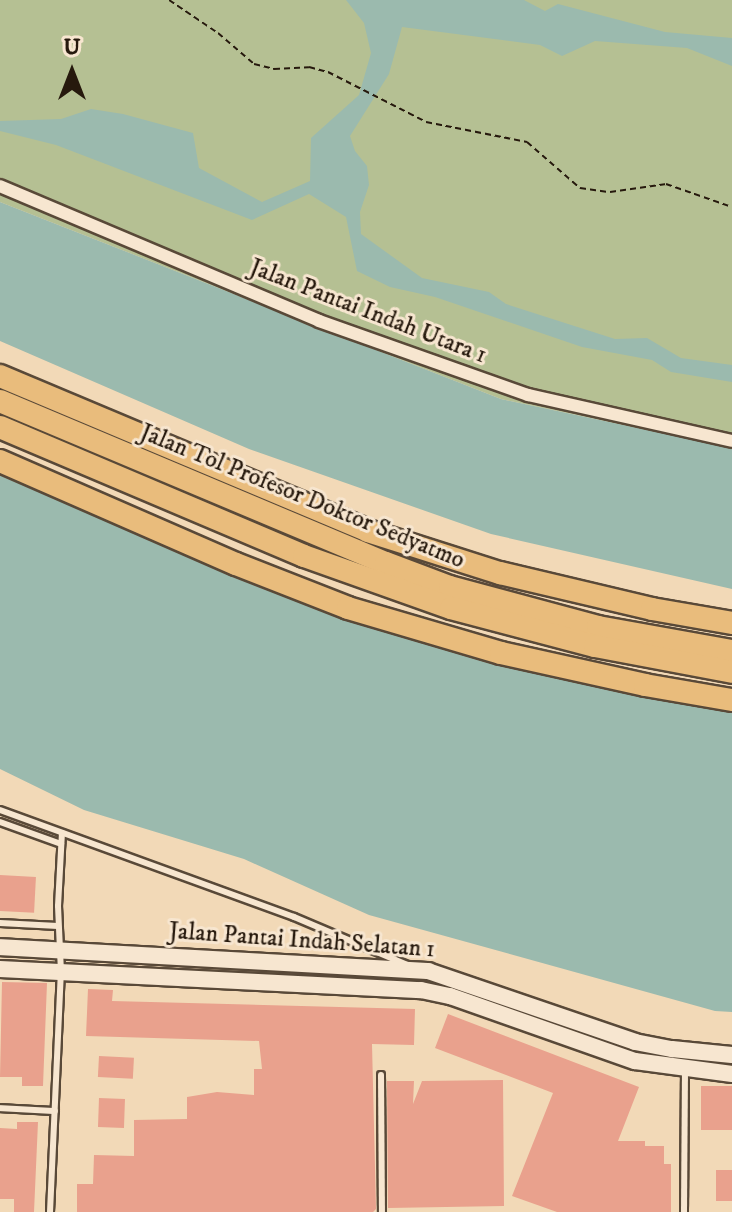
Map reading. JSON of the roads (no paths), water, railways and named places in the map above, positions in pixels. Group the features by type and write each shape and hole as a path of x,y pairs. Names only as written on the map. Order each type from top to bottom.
{"highway":[{"name":"Jalan Tol Profesor Doktor Sedyatmo","path":"0,376 368,531 500,573 652,609 732,623"},
{"name":"Jalan Tol Profesor Doktor Sedyatmo","path":"0,401 450,587 598,627 732,651"},
{"name":"Jalan Tol Profesor Doktor Sedyatmo","path":"0,427 304,556 451,608 581,643 732,672"},
{"path":"0,461 236,564 348,608 501,653 645,685 732,700"}],"street":[{"name":"Jalan Pantai Indah Utara 1","path":"0,186 319,321 528,395 732,441"},
{"name":"Jalan Pantai Indah Selatan 1","path":"0,947 411,969 445,974 635,1042 732,1055"},
{"name":"Jalan Pantai Indah Selatan 1","path":"0,969 421,990 450,996 635,1061 732,1074"},
{"path":"685,1069 687,1051"}],"lane":[{"path":"0,810 321,928 404,961 411,969"},
{"path":"0,822 61,844"},
{"path":"50,1212 61,972 58,926 62,833"},
{"path":"0,923 58,926"},
{"path":"684,1212 685,1069"},
{"path":"381,1075 382,1212"},
{"path":"0,1108 55,1111"}]}
